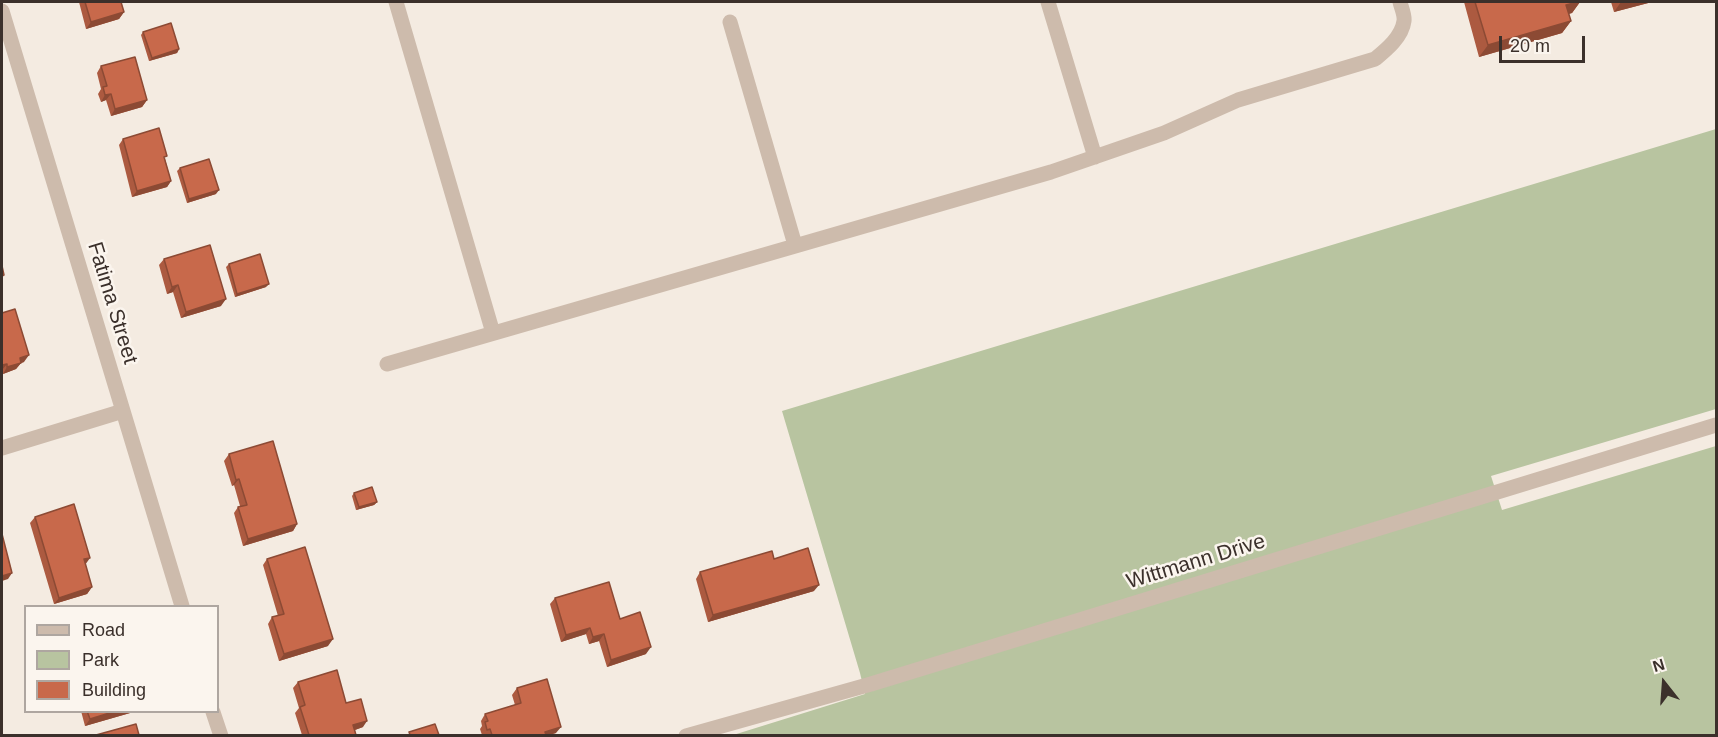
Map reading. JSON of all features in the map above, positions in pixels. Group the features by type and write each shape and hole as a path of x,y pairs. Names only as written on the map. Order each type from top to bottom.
{"street":[{"path":"396,2 493,333"},
{"path":"1048,2 1095,157"},
{"path":"387,364 1040,175 1164,133 1238,100 1375,59 1389,48 1399,34 1404,20 1400,2"},
{"name":"Fatima Street","path":"2,11 182,605"},
{"path":"730,22 795,245"},
{"path":"2,448 123,411"},
{"name":"Wittmann Drive","path":"686,735 871,684 1716,425"},
{"path":"214,713 221,735"}],"green space":[{"path":"1716,129 1716,409 1491,476 1502,510 1716,446 1716,735 730,736 865,694 782,411"}],"building":[{"path":"85,2 121,2 124,12 91,22"},
{"path":"1475,2 1578,2 1566,5 1571,21 1488,45"},
{"path":"171,23 179,49 152,58 143,32"},
{"path":"135,57 147,100 115,109 111,94 105,95 103,87 107,86 101,66"},
{"path":"159,128 171,181 137,191 123,139"},
{"path":"209,159 219,190 189,199 180,168"},
{"path":"210,245 226,299 186,312 178,285 172,287 164,259"},
{"path":"260,254 269,284 237,294 229,264"},
{"path":"15,309 29,355 20,358 21,363 7,367 7,364 2,365 2,313"},
{"path":"273,441 297,524 248,539 238,507 247,505 239,479 236,480 229,454"},
{"path":"372,487 377,502 359,507 354,493"},
{"path":"74,504 90,558 84,559 92,587 59,598 35,517"},
{"path":"2,534 12,573 2,576"},
{"path":"305,547 333,639 284,654 272,617 284,614 267,559"},
{"path":"808,548 819,585 713,615 700,572 772,551 774,559"},
{"path":"609,582 620,619 640,612 651,647 611,660 604,634 593,637 590,628 566,635 555,598"},
{"path":"337,670 346,703 361,699 367,721 353,725 356,735 309,735 300,707 305,705 298,682"},
{"path":"547,679 561,727 545,732 546,735 492,735 490,729 487,730 485,722 488,721 485,714 521,703 517,688"},
{"path":"88,713 110,713 90,719"},
{"path":"136,724 139,735 96,735"},
{"path":"435,724 439,735 410,735 409,732"}]}
